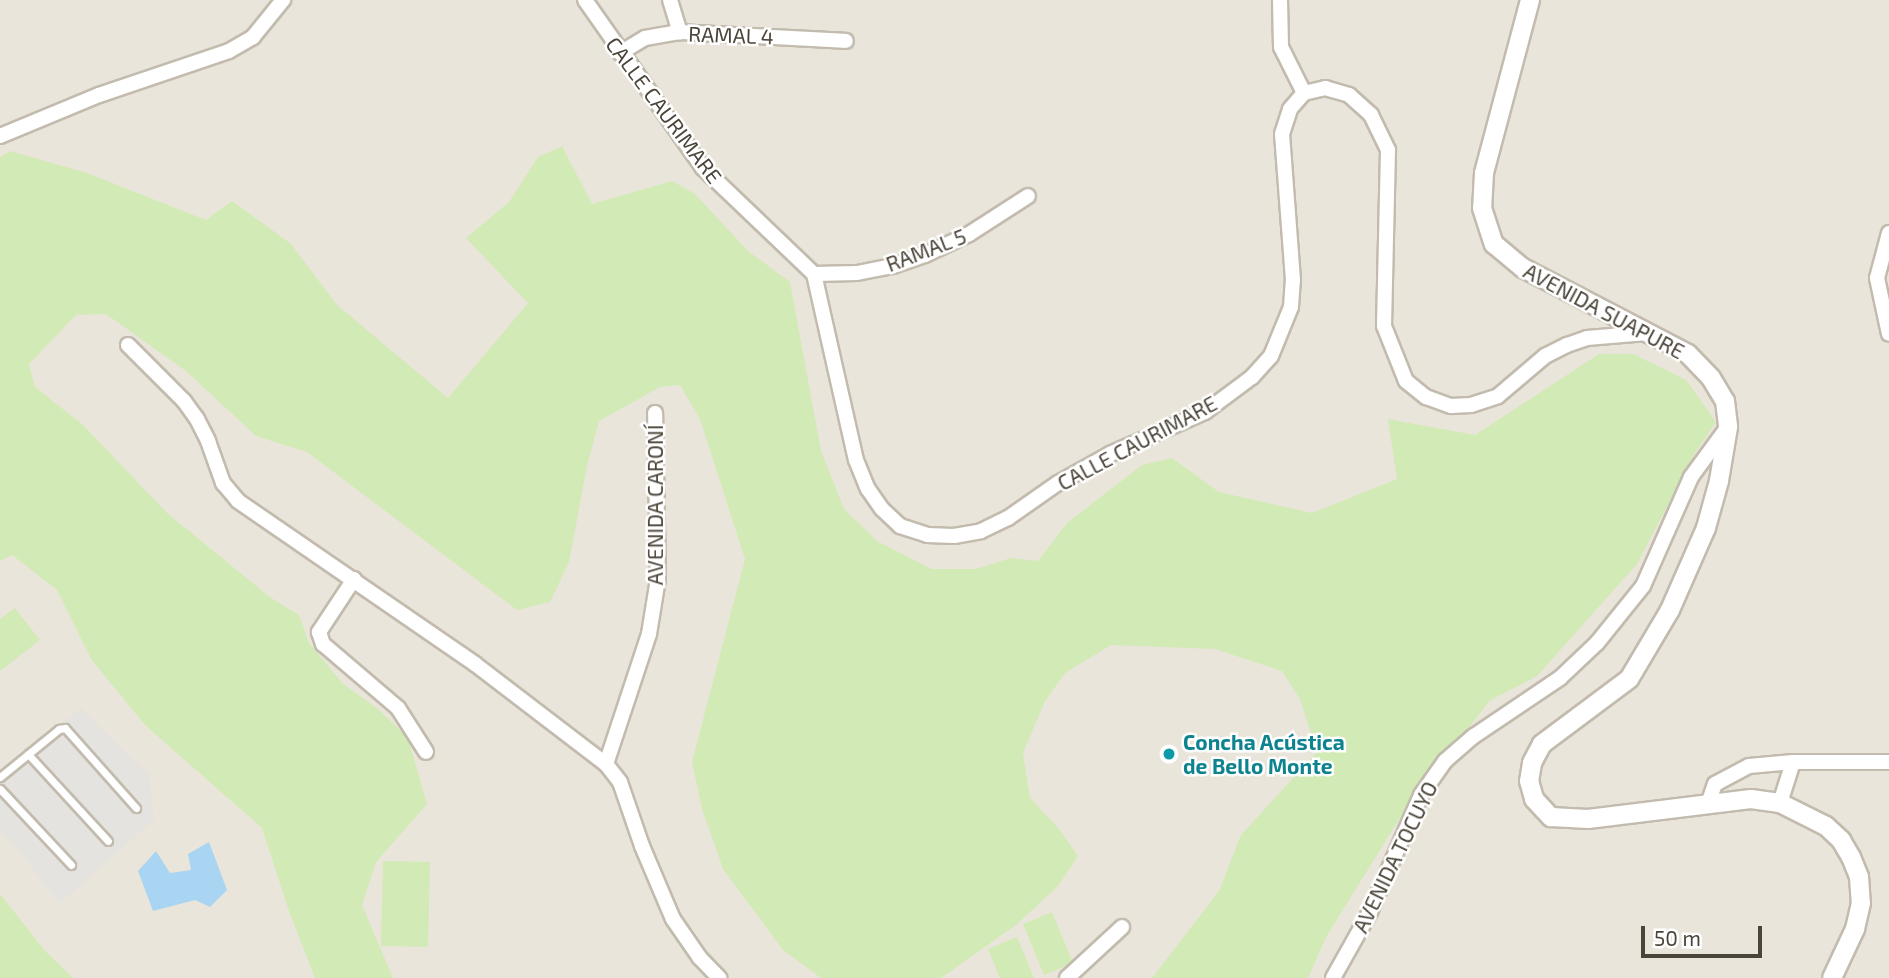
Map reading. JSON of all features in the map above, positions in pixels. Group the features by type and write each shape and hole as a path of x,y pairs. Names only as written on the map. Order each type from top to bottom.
{"street":[{"path":"0,136 99,95 229,51 253,37 283,0"},
{"name":"CALLE CAURIMARE","path":"585,0 703,168 814,274 847,430 868,489 882,509 900,526 927,535 954,536 981,531 1008,518 1058,483 1110,454 1205,412 1252,377 1271,356 1291,307 1293,280 1282,134 1290,109 1304,93"},
{"path":"670,0 680,32"},
{"path":"1280,0 1281,47 1304,93 1325,88 1349,95 1371,116 1388,150 1384,326 1406,381 1426,397 1451,406 1471,405 1498,396 1545,356 1567,345 1615,334 1652,333"},
{"name":"AVENIDA SUAPURE","path":"1530,0 1485,173 1482,208 1494,244 1523,268 1688,354 1710,378 1725,401 1728,426 1719,481 1706,528 1670,610 1629,679 1542,744 1532,763 1529,780 1534,799 1551,817 1588,819 1751,799 1780,803 1826,826 1841,840 1859,877 1861,903 1855,929 1832,978"},
{"name":"RAMAL 4","path":"620,53 645,38 680,32 846,41"},
{"name":"RAMAL 5","path":"814,274 857,273 893,266 925,255 969,234 1028,196"},
{"path":"1889,233 1877,278 1889,334"},
{"path":"128,345 184,401 197,419 223,483 238,501 475,664 606,764 620,782 642,846 673,919 700,958 719,978"},
{"name":"AVENIDA CARONÍ","path":"606,764 649,634 658,579 655,413"},
{"name":"AVENIDA TOCUYO","path":"1333,978 1370,912 1421,795 1445,761 1474,736 1560,678 1597,643 1643,586 1691,477 1728,426"},
{"path":"354,579 319,632 323,644 398,708 426,752"},
{"path":"1780,803 1793,762"},
{"path":"1708,804 1715,785 1733,772 1749,766 1793,762 1889,762"},
{"path":"1068,978 1122,927"}],"lane":[{"path":"0,777 60,729 65,728 136,808"},
{"path":"28,754 108,841"},
{"path":"0,789 71,865"}],"shaded area":[{"path":"0,0 1889,0 1889,978 0,978"},
{"path":"81,708 149,775 154,820 59,904 16,846 0,832 0,774"}],"green space":[{"path":"562,146 592,204 672,181 695,194 748,251 790,282 821,451 844,509 877,541 932,569 976,569 1011,558 1038,561 1067,523 1142,465 1172,458 1219,492 1312,513 1397,479 1388,419 1475,435 1599,354 1633,354 1686,380 1716,422 1695,453 1637,564 1537,676 1489,701 1398,821 1326,937 1308,978 1152,978 1219,891 1241,835 1317,752 1300,699 1282,671 1215,649 1111,645 1065,673 1045,701 1023,753 1030,798 1059,829 1078,856 1058,886 1016,925 941,978 821,978 783,950 723,869 702,809 692,762 745,559 700,419 680,385 660,387 599,421 587,466 569,562 550,602 517,610 307,452 256,436 186,371 106,314 76,315 29,364 35,387 83,425 167,513 271,598 299,615 309,643 343,684 377,708 408,738 427,804 376,862 362,905 393,978 315,978 289,911 262,828 145,725 91,659 57,590 12,555 0,561 0,157 10,151 87,173 206,220 232,201 291,244 337,305 448,398 528,303 466,238 509,202 538,157"},
{"path":"15,608 40,640 0,671 0,619"},
{"path":"383,861 430,862 428,947 381,946"},
{"path":"0,894 45,951 73,978 0,978"},
{"path":"1052,912 1073,963 1044,975 1023,924"},
{"path":"1017,937 1034,978 1000,978 988,949"}],"water":[{"path":"209,842 227,890 210,907 195,900 153,911 138,871 156,851 170,873 191,870 188,854"}],"place":[{"name":"Concha Acústica de Bello Monte","path":"1169,754"}]}
